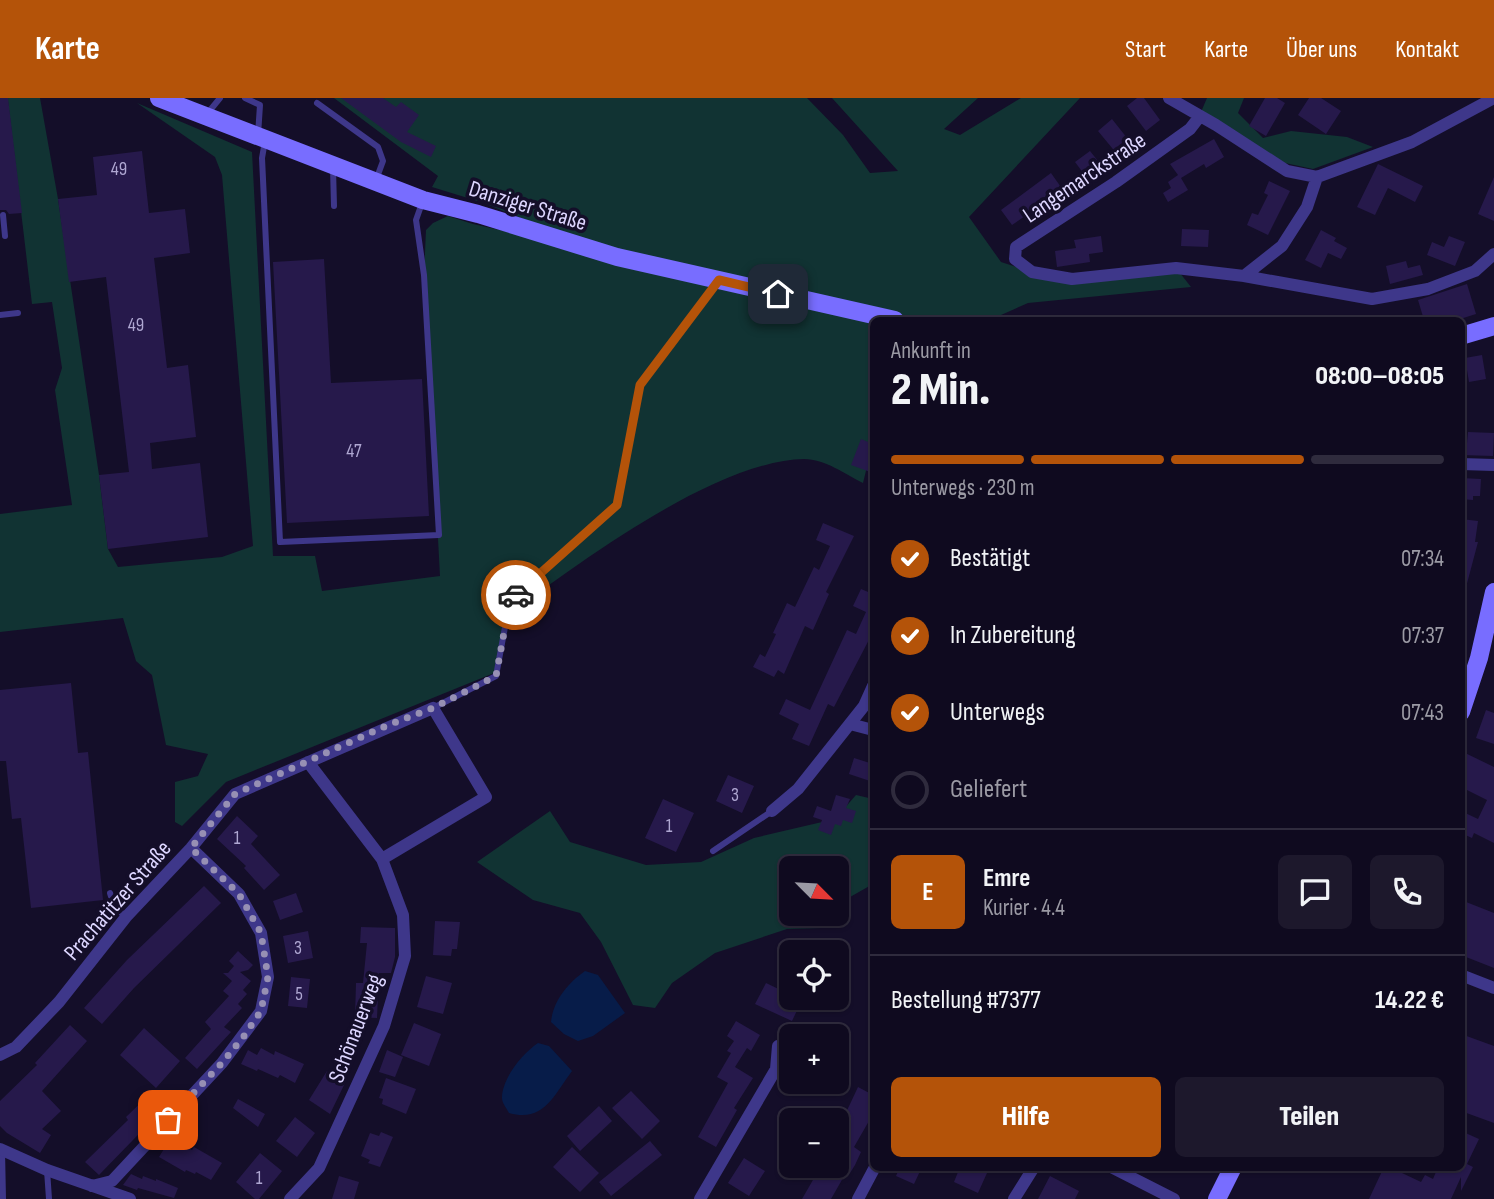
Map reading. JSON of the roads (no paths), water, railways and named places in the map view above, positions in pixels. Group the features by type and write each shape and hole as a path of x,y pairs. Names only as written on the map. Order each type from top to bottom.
{"street":[{"name":"Danziger Straße","path":"159,98 423,200 617,257 882,317"},
{"path":"1169,98 1287,171 1317,177 1412,142 1475,104 1494,98"},
{"name":"Langemarckstraße","path":"1200,116 1190,128 1116,182 1016,247 1015,259 1032,272 1072,279 1176,268 1244,276 1372,299 1428,289 1475,271 1494,254"},
{"path":"1244,276 1282,246 1307,207 1317,177"},
{"path":"1465,335 1494,326"},
{"path":"1465,464 1494,465"},
{"path":"1465,700 1479,658 1494,592"},
{"path":"772,811 798,789 864,706 870,693"},
{"path":"308,762 382,859 486,797 433,708"},
{"name":"Prachatitzer Straße","path":"0,1055 16,1047 59,1002 126,917 191,848 235,794 433,708"},
{"path":"850,724 870,729"},
{"path":"92,1186 112,1181 222,1063 261,1011 268,977 261,933 239,894 191,848"},
{"name":"Schönauerweg","path":"290,1199 318,1168 384,1026 405,956 403,915 382,859"},
{"path":"1465,977 1494,988"},
{"path":"700,1199 776,1069 778,1046"},
{"path":"1,1150 116,1197 130,1199"},
{"path":"858,1199 873,1171"},
{"path":"1014,1199 1032,1171"},
{"path":"1119,1171 1174,1199"},
{"path":"1217,1199 1231,1171"}],"lane":[{"path":"206,116 220,98"},
{"path":"245,98 260,105 280,542 439,535 424,275 416,220 423,200"},
{"path":"317,103 378,147 383,161 376,183"},
{"path":"333,166 334,206"},
{"path":"3,215 5,236"},
{"path":"433,708 496,676 510,600 617,505 640,385 719,280"},
{"path":"0,314 18,313"},
{"path":"713,851 772,811"},
{"path":"110,893 114,906 126,917"},
{"path":"1,1150 3,1199"},
{"path":"47,1170 49,1199"}],"water":[{"path":"585,971 598,975 625,1013 593,1036 578,1041 564,1034 551,1022 562,993"},
{"path":"538,1043 549,1046 572,1071 547,1105 540,1110 521,1115 509,1113 502,1098 509,1074"}]}
